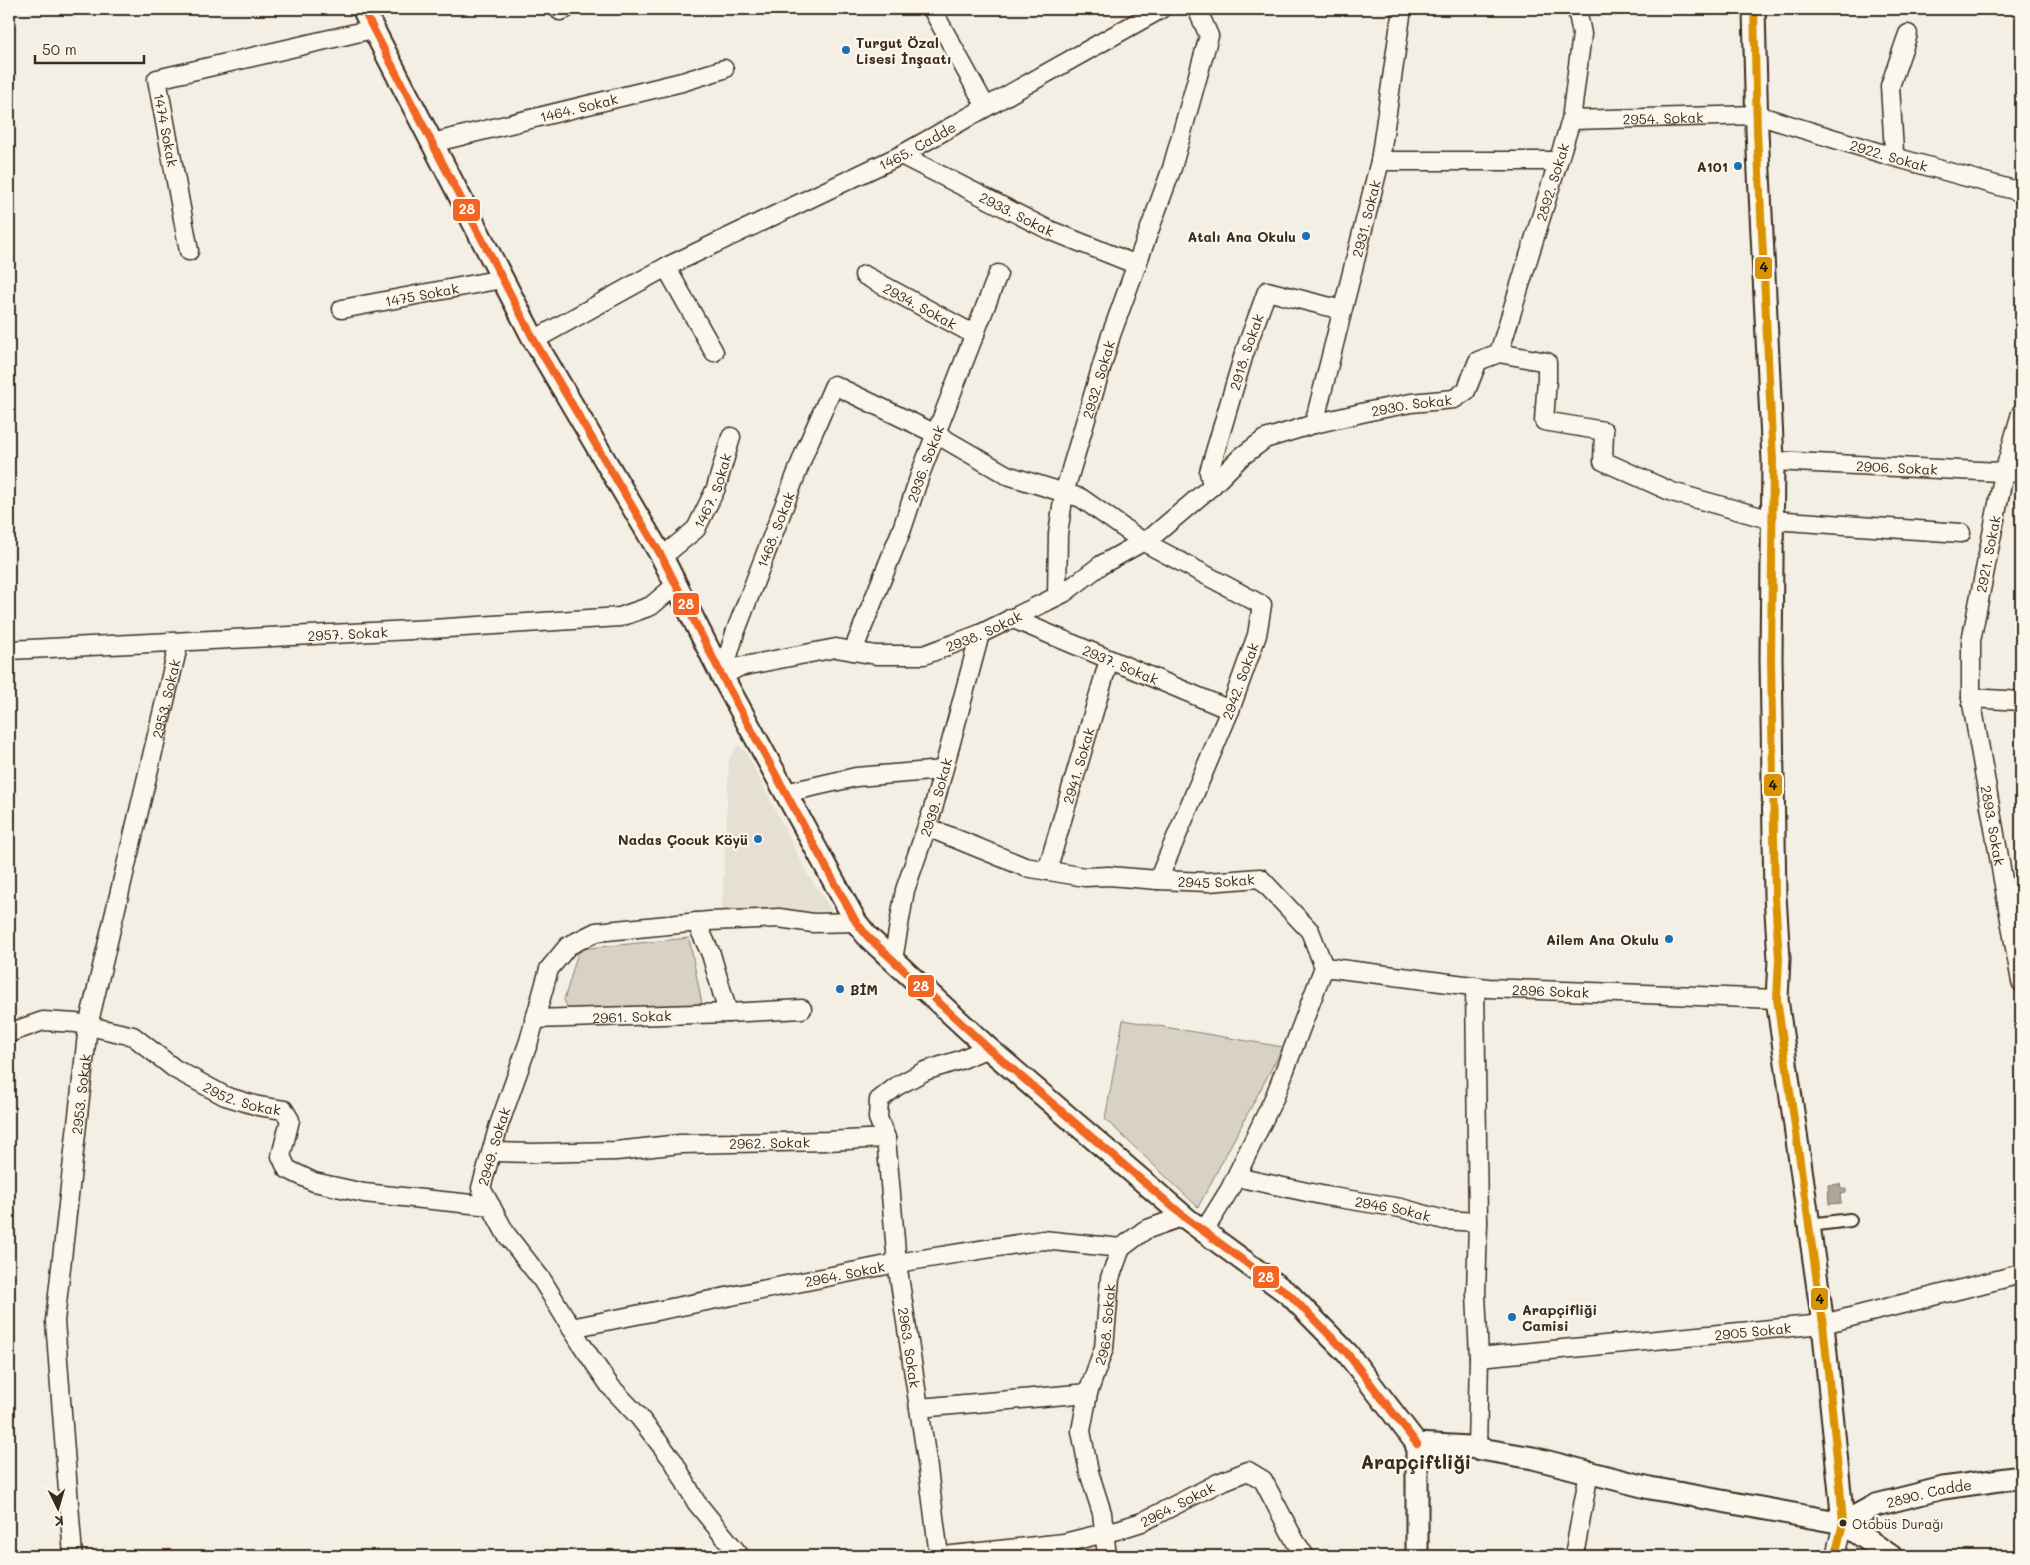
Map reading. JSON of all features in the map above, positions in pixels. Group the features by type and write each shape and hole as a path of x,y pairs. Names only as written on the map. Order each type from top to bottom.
{"street":[{"path":"362,9 534,340 662,557 722,676 856,922 868,938 988,1048 1184,1216 1290,1295 1346,1353 1417,1444 1417,1556"},
{"path":"932,9 986,107"},
{"name":"1465. Cadde","path":"534,340 666,267 901,155 1161,9"},
{"name":"2932. Sokak","path":"1057,596 1058,534 1064,493 1111,335 1172,168 1209,36 1197,9"},
{"name":"2931. Sokak","path":"1314,424 1380,161 1402,9"},
{"name":"2892. Sokak","path":"1499,353 1571,120 1582,34 1577,9"},
{"path":"1754,9 1773,461 1771,659 1775,896 1778,959 1777,999 1823,1324 1844,1523 1835,1556"},
{"name":"1474 Sokak","path":"189,251 157,79 373,29"},
{"path":"1886,155 1894,152 1890,86 1908,34"},
{"name":"1464. Sokak","path":"432,143 682,82 724,69"},
{"name":"2954. Sokak","path":"1571,120 1757,115"},
{"name":"2922. Sokak","path":"1757,115 1886,155 2021,192"},
{"name":"2933. Sokak","path":"901,155 1047,229 1137,265"},
{"path":"1380,161 1558,161"},
{"path":"666,267 714,352"},
{"name":"2936. Sokak","path":"853,651 902,529 921,472 998,274"},
{"name":"2934. Sokak","path":"864,276 975,336"},
{"name":"1475 Sokak","path":"342,308 502,279"},
{"name":"2918. Sokak","path":"1212,486 1209,472 1244,354 1267,292 1342,310"},
{"path":"1499,353 1547,362 1544,421 1604,431 1603,461 1672,492 1772,520 1961,533"},
{"name":"2930. Sokak","path":"1212,486 1241,457 1265,439 1314,424 1410,403 1454,399 1466,391 1478,361 1499,353"},
{"name":"1468. Sokak","path":"722,676 735,634 806,449 834,385 936,434"},
{"name":"2921. Sokak","path":"1971,698 1971,640 2013,473 2021,413"},
{"path":"936,434 1007,475 1081,498 1142,541"},
{"name":"1467. Sokak","path":"662,557 696,528 716,488 731,436"},
{"name":"2906. Sokak","path":"1773,461 2013,473"},
{"name":"2938. Sokak","path":"722,676 739,667 836,648 876,655 924,655 980,634 1057,596 1101,565 1153,536 1212,486"},
{"name":"2942. Sokak","path":"1142,541 1262,605 1258,635 1230,710 1158,880"},
{"name":"2957. Sokak","path":"9,650 432,629 620,617 651,606 676,585"},
{"name":"2937. Sokak","path":"1010,618 1230,710"},
{"name":"2939. Sokak","path":"893,960 905,890 943,770 980,634"},
{"name":"2953. Sokak","path":"73,1556 55,1321 88,1026 179,642"},
{"name":"2941. Sokak","path":"1047,870 1109,660"},
{"path":"1971,698 2021,701"},
{"name":"2893. Sokak","path":"1971,698 2021,982"},
{"path":"785,793 856,777 943,770"},
{"name":"2945 Sokak","path":"926,827 1026,867 1085,877 1109,876 1208,882 1260,878 1310,931 1324,967"},
{"name":"2949. Sokak","path":"740,1556 696,1502 674,1462 639,1417 610,1386 571,1328 542,1280 506,1234 481,1188 529,1042 549,969 568,946 596,932 696,922 779,918 813,923 856,922"},
{"path":"696,922 711,954 728,1013"},
{"path":"1204,1232 1236,1177 1275,1096 1324,967"},
{"name":"2896 Sokak","path":"1324,967 1475,986 1777,999"},
{"path":"1475,986 1478,1222 1476,1294 1479,1357 1477,1448"},
{"name":"2961. Sokak","path":"534,1019 802,1009"},
{"name":"2952. Sokak","path":"9,1033 43,1021 76,1023 133,1036 175,1069 225,1096 258,1106 284,1110 290,1120 281,1156 287,1169 314,1182 364,1193 491,1206"},
{"path":"886,1138 878,1118 879,1100 897,1086 925,1071 960,1060 988,1048"},
{"name":"2962. Sokak","path":"492,1152 616,1151 680,1144 827,1142 886,1138"},
{"name":"2963. Sokak","path":"886,1138 897,1263 941,1556"},
{"name":"2946 Sokak","path":"1236,1177 1326,1196 1401,1208 1444,1220 1478,1222"},
{"path":"1121,1248 1145,1230 1184,1216"},
{"path":"1809,1225 1850,1220"},
{"name":"2964. Sokak","path":"571,1328 897,1263 1043,1240 1121,1248"},
{"name":"2968. Sokak","path":"1107,1556 1102,1513 1089,1472 1081,1431 1088,1393 1104,1348 1110,1278 1121,1248"},
{"name":"2905 Sokak","path":"1479,1357 1823,1324 2021,1274"},
{"path":"919,1408 1088,1393"},
{"path":"1417,1444 1477,1448 1533,1458 1650,1488 1844,1523 1891,1556"},
{"name":"2964. Sokak","path":"941,1556 1064,1543 1142,1522 1218,1483 1248,1471 1263,1480 1305,1556"},
{"path":"1574,1556 1589,1472"},
{"name":"2890. Cadde","path":"1844,1523 1876,1505 1943,1488 2021,1477"}],"shaded area":[{"name":"Nadas Çocuk Köyü","path":"738,744 747,754 808,875 832,911 722,914 729,760"},
{"path":"689,938 702,1004 569,1011 564,1000 579,949"},
{"path":"1123,1020 1283,1047 1198,1207 1105,1119"},
{"path":"1840,1184 1841,1189 1846,1189 1846,1193 1840,1194 1841,1203 1829,1204 1828,1185"}],"transit line":[{"name":"28","path":"363,9 534,340 662,557 722,676 856,922 868,937 988,1048 1187,1219 1290,1295 1347,1353 1417,1444"},
{"name":"4","path":"1754,9 1757,131 1773,461 1771,659 1775,896 1779,959 1777,999 1823,1324 1840,1486 1843,1523 1835,1556"}],"place":[{"name":"Turgut Özal Lisesi İnşaatı","path":"846,50"},
{"name":"A101","path":"1738,166"},
{"name":"Atalı Ana Okulu","path":"1306,236"},
{"name":"Nadas Çocuk Köyü","path":"758,839"},
{"name":"Ailem Ana Okulu","path":"1669,939"},
{"name":"BİM","path":"840,989"},
{"name":"Arapçifliği Camisi","path":"1512,1317"},
{"name":"Otobüs Durağı","path":"1843,1523"}],"district":[{"name":"Arapçiftliği","path":"1416,1461"}]}
